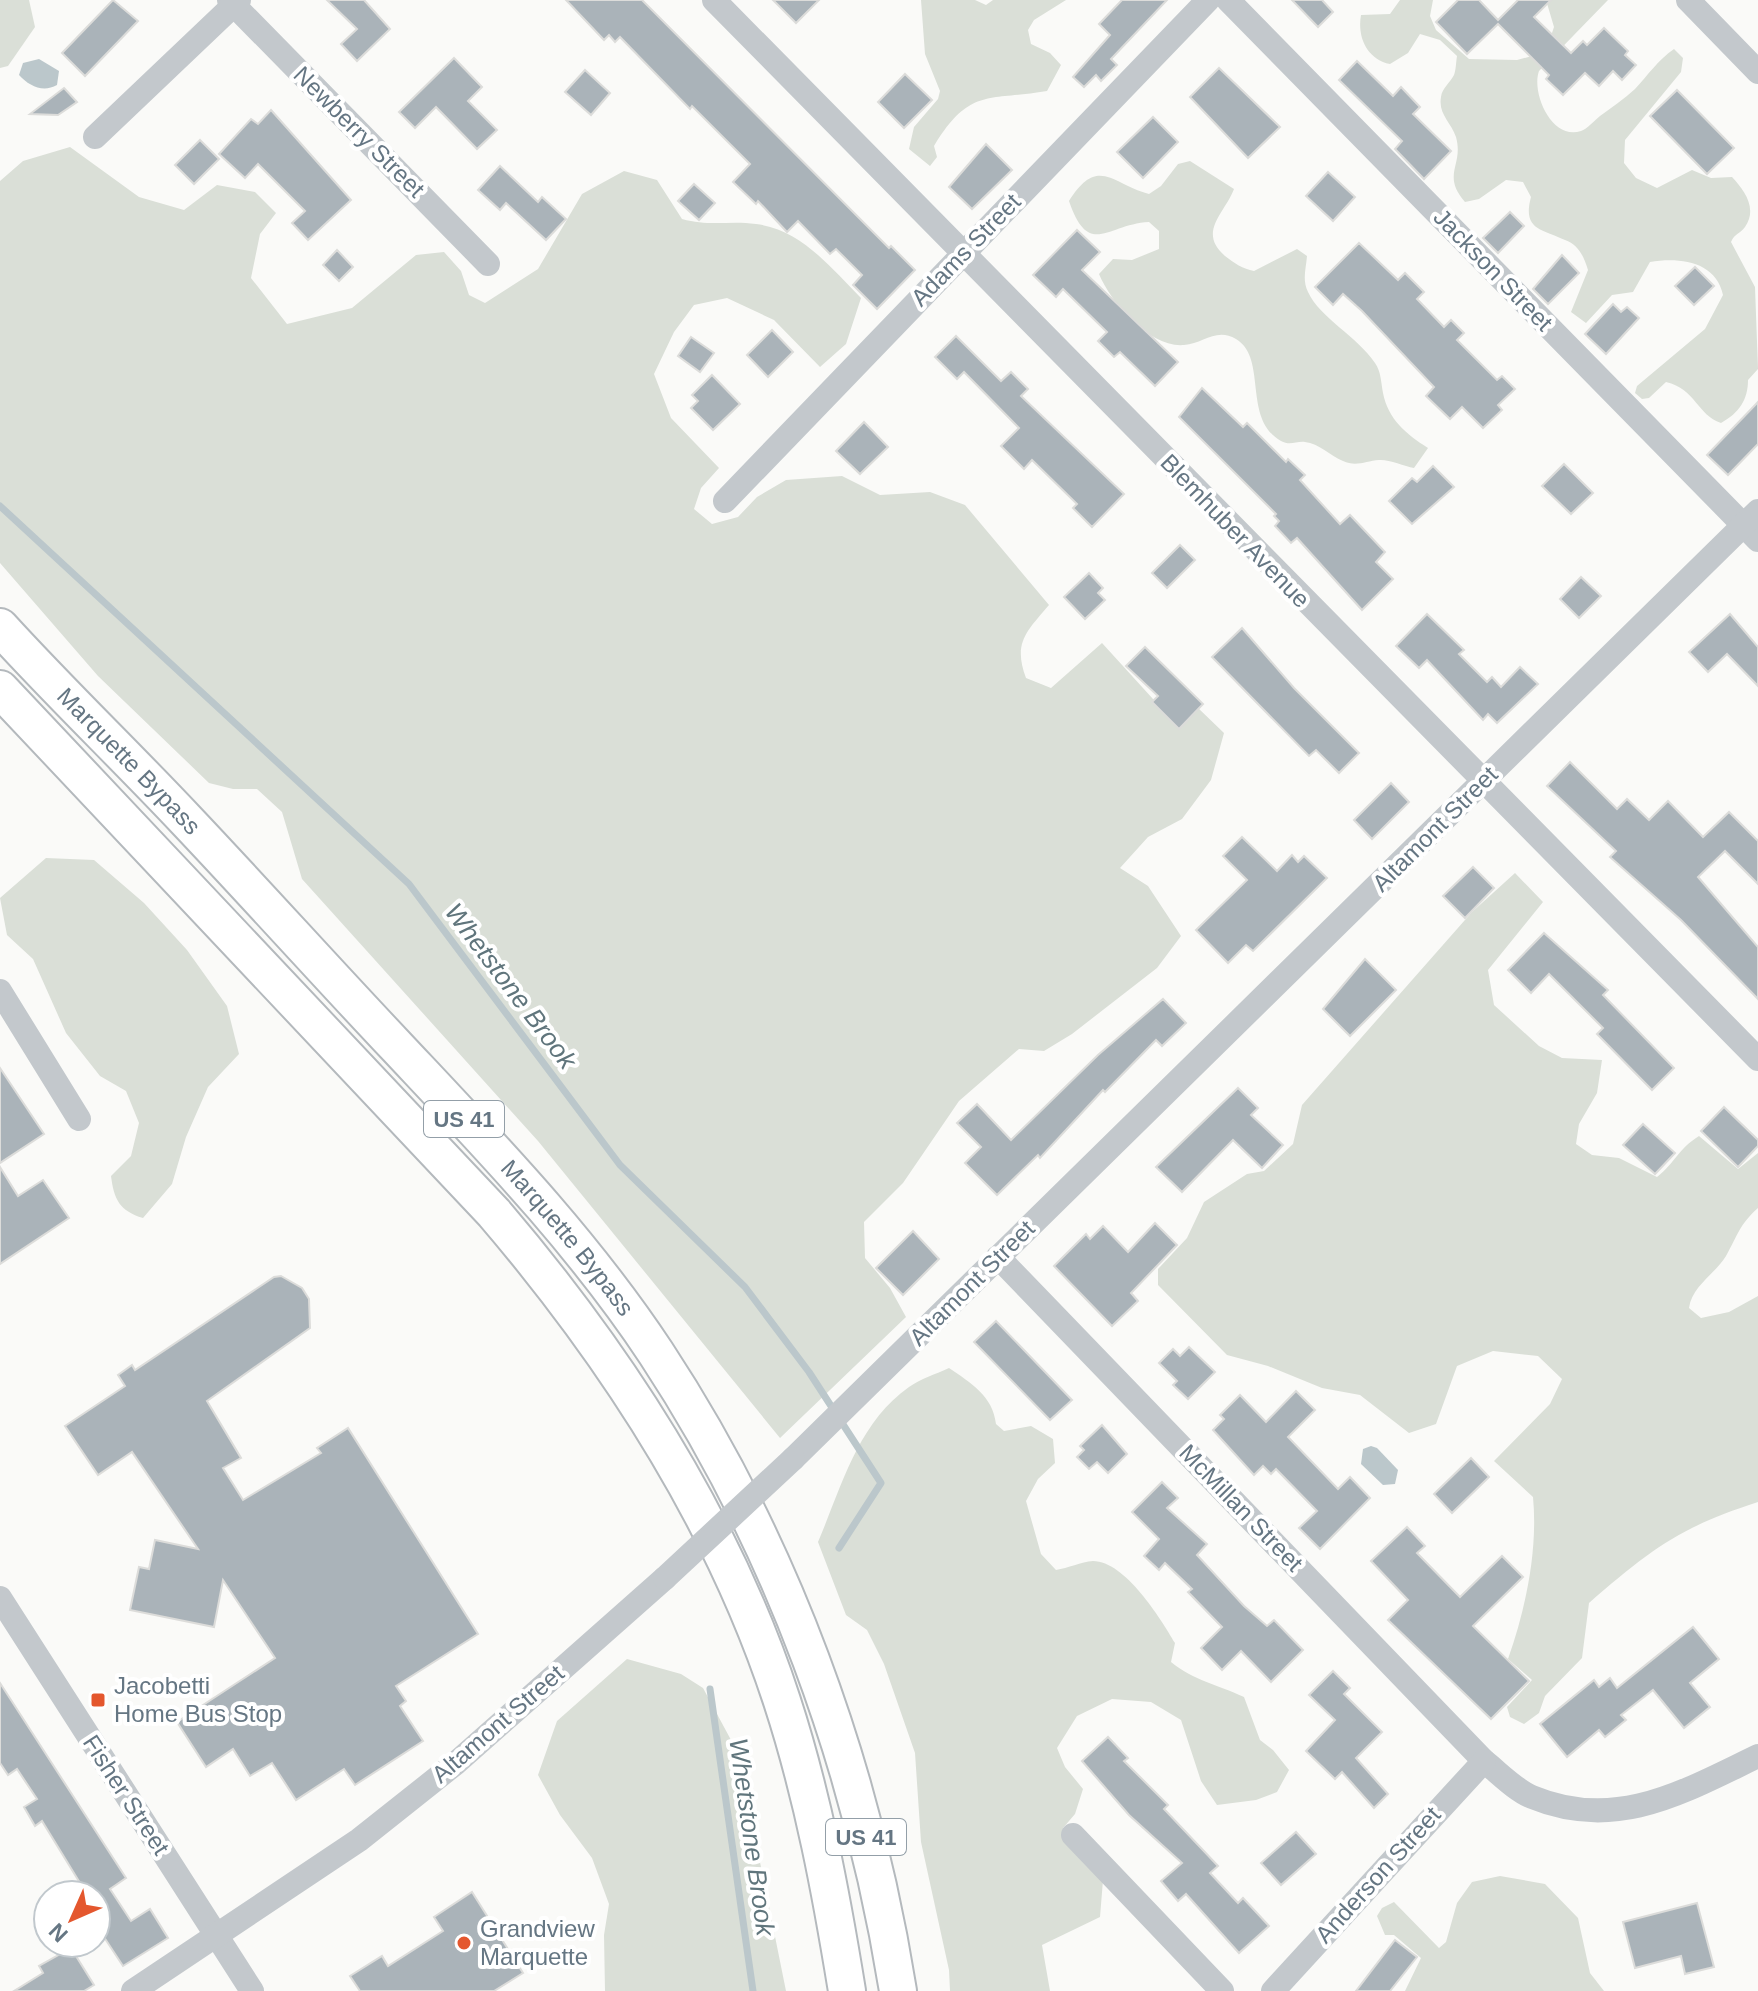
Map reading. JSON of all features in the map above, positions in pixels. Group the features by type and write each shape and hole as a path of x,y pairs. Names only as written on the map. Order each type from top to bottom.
{"highway":[{"name":"Marquette Bypass","path":"0,627 189,823 502,1159 562,1227 658,1356 738,1497 822,1686 868,1846 898,1991"},
{"name":"Marquette Bypass","path":"0,689 494,1213 547,1275 616,1369 699,1511 764,1650 782,1701 820,1837 847,1991"}],"street":[{"name":"Blemhuber Avenue","path":"714,0 1758,1059"},
{"name":"Adams Street","path":"725,501 1208,0"},
{"name":"Jackson Street","path":"1228,0 1753,526"},
{"path":"1688,0 1758,72"},
{"path":"95,137 234,2"},
{"name":"Newberry Street","path":"234,2 488,264"},
{"name":"Altamont Street","path":"133,1991 359,1840 456,1763 665,1578 793,1459 1482,782 1753,526"},
{"path":"0,991 79,1119"},
{"name":"McMillan Street","path":"998,1257 1484,1761 1530,1796 1579,1812 1633,1810 1685,1791 1758,1756"},
{"name":"Fisher Street","path":"0,1598 252,1991"},
{"name":"Anderson Street","path":"1273,1991 1484,1761"},
{"path":"1073,1835 1222,1991"}],"shaded area":[{"path":"0,0 29,0 35,27 8,66 0,68"},
{"path":"921,0 975,0 986,5 993,0 1066,0 1034,20 1028,30 1031,44 1050,53 1061,65 1047,91 995,97 970,105 947,127 934,146 937,157 930,166 909,149 914,127 938,99 940,91 925,54"},
{"path":"1400,0 1433,0 1430,16 1436,30 1469,59 1517,60 1532,56 1551,36 1554,27 1546,0 1608,0 1539,71 1538,91 1546,113 1561,129 1571,132 1586,128 1627,96 1674,49 1683,58 1681,72 1625,140 1624,163 1636,178 1657,188 1692,170 1711,178 1732,177 1748,200 1749,220 1731,242 1755,287 1758,369 1748,380 1744,400 1733,415 1721,423 1706,414 1684,390 1666,382 1649,398 1642,399 1635,393 1637,386 1705,329 1723,295 1713,275 1684,261 1650,262 1633,292 1612,295 1586,323 1571,312 1588,270 1585,261 1570,242 1536,227 1532,222 1529,216 1531,197 1523,182 1506,180 1479,199 1465,202 1454,177 1458,147 1456,137 1441,103 1443,91 1454,75 1457,56 1440,40 1420,34 1408,53 1390,64 1375,57 1362,39 1361,15 1390,14"},
{"path":"39,59 59,71 57,85 36,87 19,75 23,63"},
{"path":"70,147 139,197 184,210 217,185 255,192 276,213 260,234 251,278 287,324 352,308 416,255 444,252 461,271 469,295 485,303 538,269 582,194 624,171 657,180 682,219 702,223 756,224 787,233 814,252 861,298 846,344 820,367 774,320 727,298 694,305 674,332 654,374 671,418 719,468 701,488 694,509 712,524 738,517 757,497 786,480 842,476 880,495 930,492 965,505 1049,605 1024,638 1021,656 1026,678 1051,688 1102,643 1163,710 1197,707 1224,733 1211,780 1182,819 1148,837 1120,868 1148,886 1181,936 1157,968 1072,1034 1044,1051 1019,1049 959,1101 903,1183 864,1222 865,1258 890,1288 906,1317 780,1438 538,1141 302,879 282,812 257,789 233,789 209,783 98,676 0,563 0,181 23,161"},
{"path":"1190,161 1234,189 1213,231 1213,239 1225,256 1254,271 1297,249 1307,256 1305,283 1308,292 1321,310 1375,363 1389,411 1405,431 1428,448 1414,468 1383,460 1348,463 1310,443 1281,441 1269,431 1262,418 1251,360 1246,348 1236,339 1222,335 1191,344 1171,344 1145,332 1113,298 1099,274 1113,259 1132,260 1159,249 1159,231 1149,222 1092,234 1076,219 1069,201 1079,187 1097,176 1106,176 1149,194 1161,186 1178,164"},
{"path":"46,858 94,860 144,903 187,950 227,1006 239,1054 208,1087 186,1137 172,1184 143,1218 129,1212 120,1203 111,1176 131,1156 139,1123 126,1091 100,1076 66,1033 33,959 7,935 0,898"},
{"path":"1515,873 1543,902 1488,970 1494,1005 1539,1046 1562,1058 1602,1060 1597,1093 1579,1124 1576,1144 1592,1155 1619,1158 1657,1177 1699,1136 1738,1169 1758,1153 1758,1208 1743,1225 1726,1256 1694,1293 1689,1308 1701,1318 1729,1312 1758,1296 1758,1502 1707,1521 1667,1542 1589,1603 1582,1658 1545,1696 1539,1713 1524,1724 1510,1717 1507,1707 1532,1680 1508,1659 1529,1579 1534,1538 1533,1497 1494,1461 1550,1404 1562,1379 1538,1356 1493,1351 1457,1366 1436,1424 1409,1433 1360,1395 1322,1388 1268,1366 1227,1355 1158,1285 1158,1269 1187,1238 1204,1202 1247,1174 1264,1171 1293,1144 1302,1105 1472,912"},
{"path":"949,1368 986,1398 996,1424 1004,1431 1031,1426 1053,1439 1055,1463 1038,1479 1026,1501 1041,1554 1056,1570 1093,1561 1117,1570 1141,1593 1175,1643 1171,1662 1197,1678 1244,1697 1260,1740 1289,1770 1277,1792 1256,1800 1217,1805 1201,1781 1181,1720 1151,1702 1112,1699 1077,1716 1057,1748 1065,1767 1083,1789 1075,1814 1063,1828 1103,1880 1100,1917 1042,1945 1050,1991 950,1991 949,1970 921,1842 915,1753 884,1664 867,1630 846,1615 818,1542 853,1457 876,1419 909,1387"},
{"path":"1371,1446 1377,1448 1398,1470 1395,1484 1383,1485 1361,1464 1363,1449"},
{"path":"627,1659 681,1674 703,1688 738,1753 786,1991 605,1991 604,1935 609,1904 592,1858 560,1815 538,1775 557,1721"},
{"path":"1500,1876 1545,1884 1578,1918 1590,1973 1604,1991 1405,1991 1421,1958 1394,1935 1385,1935 1377,1916 1382,1908 1394,1902 1439,1948 1446,1942 1457,1903 1472,1882"}],"building":[{"path":"113,0 138,21 85,76 62,53"},
{"path":"327,0 364,0 390,29 357,61 341,44 357,29"},
{"path":"566,0 642,0 889,248 891,246 915,270 877,309 853,285 862,275 836,249 830,254 798,221 787,232 758,201 756,204 733,182 750,164 692,106 690,109 620,37 615,42 609,35 604,40"},
{"path":"773,0 819,0 796,23"},
{"path":"1122,0 1167,0 1111,59 1117,65 1101,81 1096,75 1084,87 1073,77 1110,35 1099,24"},
{"path":"1292,0 1322,0 1333,12 1318,27"},
{"path":"1458,0 1479,0 1498,20 1518,0 1551,0 1534,17 1571,53 1583,41 1587,45 1604,28 1628,51 1625,55 1636,65 1622,80 1613,71 1599,86 1585,73 1563,95 1546,79 1549,75 1498,24 1467,54 1436,22"},
{"path":"454,58 482,87 468,101 497,130 477,149 436,107 415,128 399,112"},
{"path":"1357,61 1393,96 1401,87 1420,107 1413,114 1451,151 1424,179 1395,149 1402,141 1339,80"},
{"path":"1219,68 1280,127 1248,158 1190,97"},
{"path":"585,70 610,93 591,115 565,92"},
{"path":"905,74 932,100 904,128 878,102"},
{"path":"64,88 77,102 58,115 30,114"},
{"path":"1677,90 1734,148 1707,174 1650,116"},
{"path":"271,110 351,200 308,240 292,223 305,211 258,164 245,178 219,154 251,119 258,124"},
{"path":"1153,117 1178,142 1143,178 1117,152"},
{"path":"200,140 219,159 194,184 175,165"},
{"path":"986,144 1012,170 972,209 949,187"},
{"path":"500,166 538,202 542,197 566,219 546,240 506,203 500,210 478,190"},
{"path":"1328,172 1355,197 1333,221 1306,196"},
{"path":"694,184 715,203 699,220 678,201"},
{"path":"1510,212 1524,226 1498,253 1483,238"},
{"path":"1077,230 1100,252 1082,270 1178,362 1155,386 1120,352 1114,357 1098,341 1107,332 1063,289 1056,297 1033,275"},
{"path":"1359,243 1398,280 1405,273 1424,292 1417,299 1444,327 1451,320 1464,333 1457,340 1497,380 1502,376 1515,389 1498,405 1502,410 1483,428 1462,407 1450,419 1426,396 1434,387 1362,311 1343,294 1333,305 1315,287"},
{"path":"337,250 353,267 339,281 323,265"},
{"path":"1562,255 1579,273 1548,304 1533,289"},
{"path":"1695,267 1714,286 1694,305 1675,286"},
{"path":"1613,304 1621,312 1627,307 1639,318 1606,354 1585,334"},
{"path":"772,330 793,352 768,377 747,355"},
{"path":"956,336 1001,381 1011,372 1028,389 1021,396 1124,494 1092,527 1073,508 1077,504 1032,460 1024,469 1001,446 1019,428 964,372 957,379 935,357"},
{"path":"691,337 714,353 700,372 678,356"},
{"path":"712,375 740,404 713,430 691,408 698,401 692,395"},
{"path":"1202,388 1243,427 1247,423 1286,462 1288,459 1305,475 1300,480 1340,524 1350,515 1385,552 1376,562 1393,579 1362,610 1297,538 1291,543 1275,526 1279,521 1274,516 1276,514 1179,417"},
{"path":"1758,402 1758,444 1728,475 1707,455"},
{"path":"864,422 888,447 860,474 836,451"},
{"path":"1564,464 1593,493 1571,514 1542,486"},
{"path":"1433,466 1454,487 1412,524 1389,501 1412,478 1417,482"},
{"path":"1180,545 1195,560 1167,588 1152,573"},
{"path":"1089,573 1103,588 1098,593 1105,600 1085,619 1064,597"},
{"path":"1581,577 1601,596 1579,618 1560,599"},
{"path":"1427,614 1464,650 1459,654 1487,682 1492,677 1501,687 1520,667 1538,684 1497,723 1488,714 1483,720 1427,660 1419,668 1396,646"},
{"path":"1730,614 1758,647 1758,686 1727,654 1708,672 1689,652"},
{"path":"1242,628 1294,688 1359,753 1339,773 1316,750 1309,756 1212,657"},
{"path":"1145,647 1203,704 1179,729 1152,702 1158,696 1126,666"},
{"path":"1570,762 1617,809 1627,799 1649,820 1668,801 1703,837 1729,812 1758,841 1758,884 1725,851 1698,877 1758,947 1758,999 1681,920 1610,857 1616,851 1547,786"},
{"path":"1391,783 1409,802 1372,839 1354,820"},
{"path":"1242,837 1277,871 1292,855 1298,862 1304,856 1327,878 1253,951 1246,945 1228,963 1196,930 1247,880 1223,856"},
{"path":"1473,867 1494,888 1465,918 1443,896"},
{"path":"1544,933 1608,990 1603,995 1674,1068 1652,1090 1597,1034 1603,1028 1549,974 1531,993 1508,970"},
{"path":"1365,959 1396,990 1350,1036 1323,1009"},
{"path":"1163,999 1186,1023 1162,1046 1156,1040 1105,1092 1103,1090 1040,1158 1038,1155 997,1195 965,1163 981,1147 957,1123 977,1104 1011,1140 1098,1055"},
{"path":"0,1068 44,1134 0,1163"},
{"path":"1238,1088 1258,1108 1251,1115 1283,1145 1262,1168 1233,1140 1182,1192 1156,1167"},
{"path":"1724,1107 1758,1140 1758,1146 1738,1167 1701,1131"},
{"path":"1643,1124 1675,1153 1655,1174 1623,1145"},
{"path":"0,1167 18,1196 43,1180 69,1218 0,1264"},
{"path":"1155,1223 1177,1245 1131,1293 1138,1301 1112,1326 1054,1266 1086,1234 1090,1239 1103,1226 1128,1252"},
{"path":"913,1231 939,1259 903,1295 876,1268"},
{"path":"281,1276 302,1288 309,1299 310,1328 207,1401 241,1458 223,1468 243,1500 321,1453 317,1448 348,1428 478,1634 396,1686 406,1701 400,1706 423,1741 355,1785 344,1769 296,1800 272,1763 250,1776 233,1749 206,1767 177,1722 275,1658 223,1580 214,1627 130,1610 139,1567 149,1569 155,1540 198,1549 132,1452 98,1475 65,1426 125,1386 118,1375 132,1365 135,1370 274,1277"},
{"path":"996,1321 1072,1400 1050,1420 974,1342"},
{"path":"1189,1347 1215,1372 1188,1399 1173,1385 1177,1381 1159,1363 1173,1349 1180,1356"},
{"path":"1296,1391 1315,1410 1288,1437 1338,1489 1350,1477 1370,1498 1320,1549 1299,1528 1317,1511 1276,1469 1271,1474 1263,1466 1254,1475 1213,1430 1224,1419 1220,1415 1240,1395 1266,1422"},
{"path":"1102,1425 1127,1454 1108,1473 1097,1462 1089,1469 1077,1457 1084,1450 1080,1446"},
{"path":"1471,1458 1489,1477 1452,1513 1434,1494"},
{"path":"1162,1482 1178,1498 1167,1508 1207,1544 1197,1555 1244,1606 1267,1626 1274,1620 1303,1650 1271,1682 1241,1651 1222,1670 1201,1648 1222,1627 1188,1592 1192,1589 1165,1563 1159,1570 1144,1556 1159,1539 1132,1512"},
{"path":"1407,1527 1425,1546 1417,1553 1460,1597 1502,1556 1523,1577 1473,1626 1529,1681 1491,1719 1388,1620 1408,1600 1371,1561"},
{"path":"1693,1627 1719,1659 1690,1683 1710,1707 1684,1728 1653,1690 1621,1715 1626,1720 1605,1737 1599,1730 1567,1757 1540,1724 1594,1680 1599,1687 1610,1678 1617,1688"},
{"path":"1333,1671 1350,1688 1344,1694 1382,1732 1356,1758 1388,1794 1374,1808 1342,1772 1335,1779 1306,1751 1335,1720 1309,1695"},
{"path":"0,1683 126,1878 112,1888 112,1879 78,1879 42,1821 35,1826 24,1807 37,1799 17,1769 8,1775 0,1763"},
{"path":"1108,1737 1128,1758 1124,1761 1168,1805 1164,1809 1218,1866 1210,1873 1238,1903 1243,1898 1269,1926 1239,1953 1186,1894 1178,1901 1161,1881 1182,1863 1129,1815 1082,1761"},
{"path":"1296,1832 1316,1854 1281,1885 1261,1863"},
{"path":"112,1892 131,1921 150,1909 168,1938 123,1966 112,1949"},
{"name":"Grandview Marquette","path":"472,1892 523,1973 494,1991 360,1991 350,1976 382,1956 388,1966 443,1931 434,1917"},
{"path":"1697,1903 1714,1967 1685,1974 1681,1956 1635,1968 1623,1922"},
{"path":"1395,1940 1417,1957 1390,1991 1356,1991"},
{"path":"51,1959 78,1959 94,1985 84,1991 14,1991 43,1973 39,1966"}],"waterway":[{"name":"Whetstone Brook","path":"0,506 409,884 620,1165 745,1287 809,1372 881,1483 839,1548"},
{"name":"Whetstone Brook","path":"710,1689 753,1991"}],"place":[{"name":"Jacobetti Home Bus Stop","path":"98,1700"},
{"name":"Grandview Marquette","path":"464,1943"}]}
